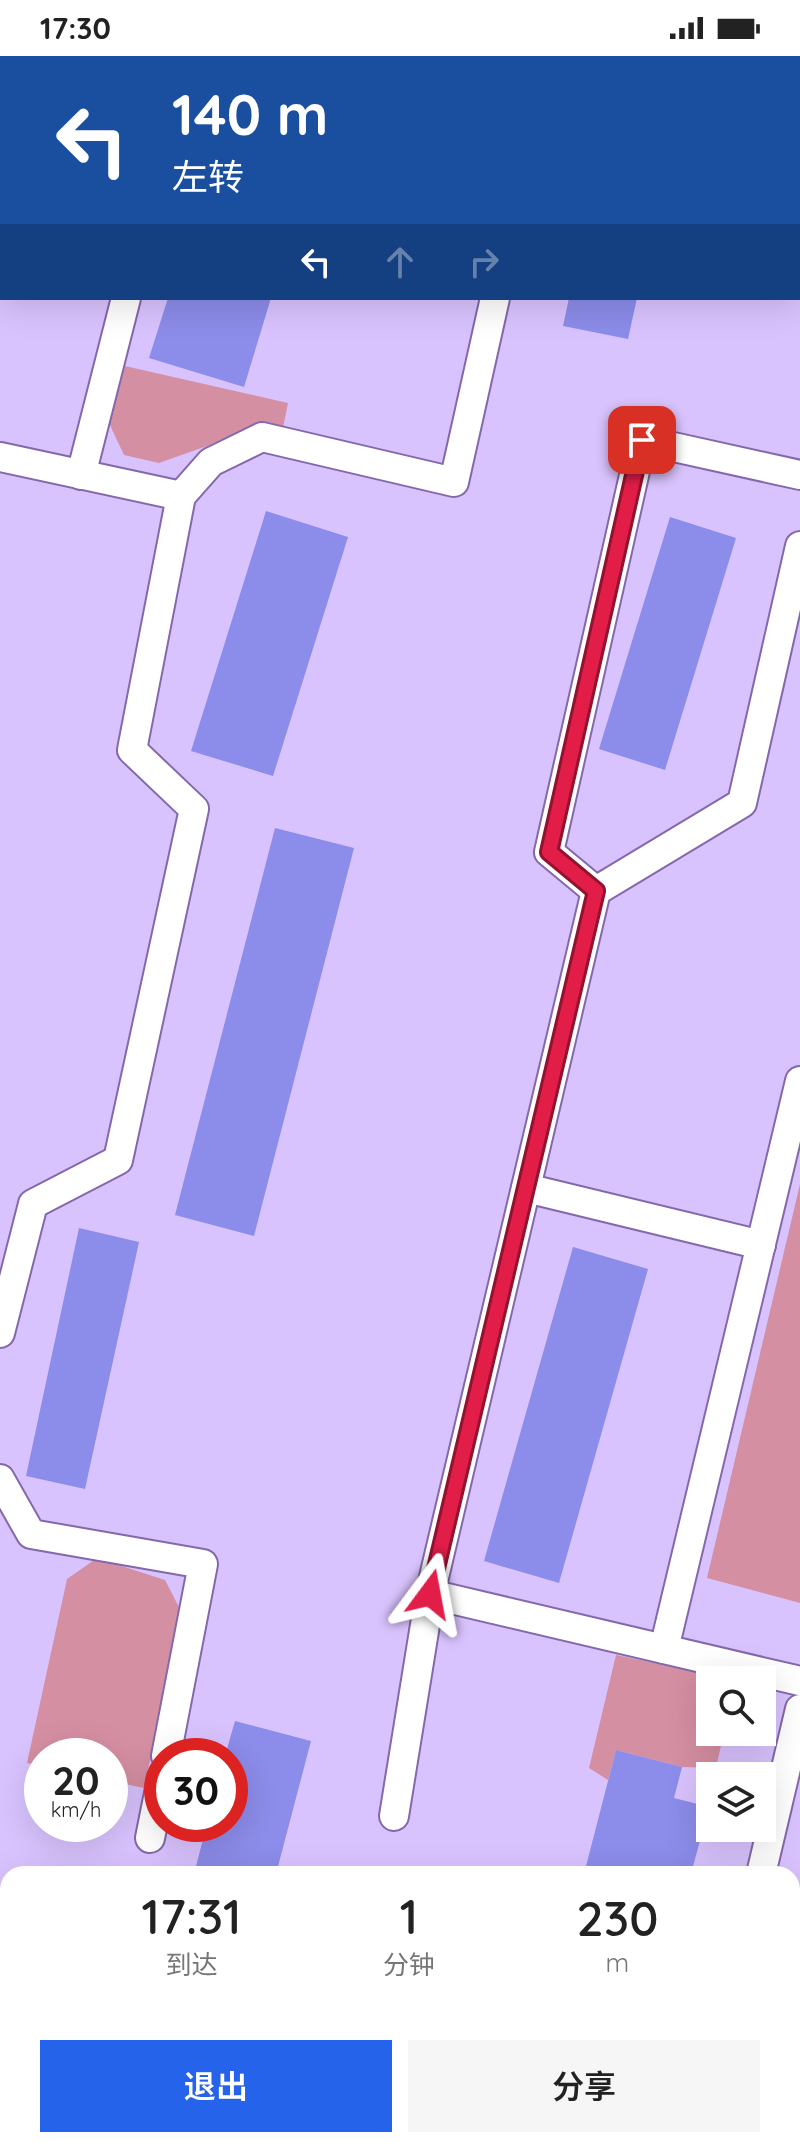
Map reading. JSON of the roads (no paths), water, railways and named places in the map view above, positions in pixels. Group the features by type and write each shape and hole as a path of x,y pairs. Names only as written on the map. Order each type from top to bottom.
{"street":[{"path":"81,475 125,300"},
{"path":"0,1333 33,1204 118,1160 148,1023 194,809 132,750 181,496 211,462 262,437 454,482 495,300"},
{"path":"596,891 549,852 642,440 800,475"},
{"path":"0,457 181,496"},
{"path":"394,1816 430,1594 596,891 742,803 800,551"},
{"path":"664,1649 800,1081"},
{"path":"526,1188 761,1245"},
{"path":"0,1479 31,1534 203,1564 169,1738"},
{"path":"430,1594 800,1681"},
{"path":"763,1866 800,1709"}]}
